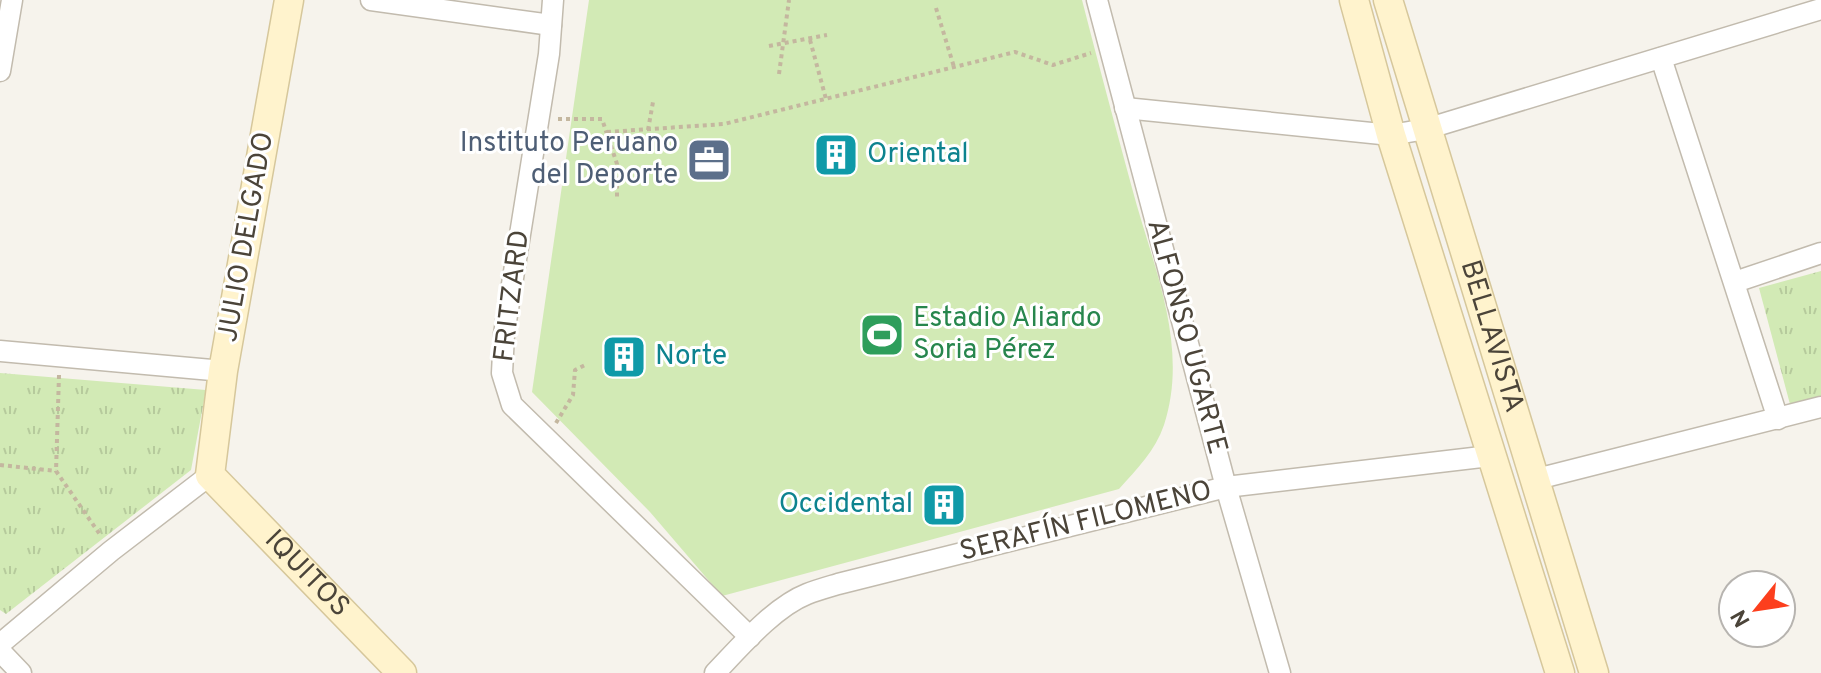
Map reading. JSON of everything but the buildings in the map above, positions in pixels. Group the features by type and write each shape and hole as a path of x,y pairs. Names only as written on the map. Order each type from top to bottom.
{"street":[{"path":"0,71 12,0"},
{"name":"JULIO DELGADO","path":"210,475 223,371 289,0"},
{"path":"371,0 551,25"},
{"name":"FRITZARD","path":"553,0 539,117 504,334 502,373 512,405 750,637"},
{"name":"BELLAVISTA","path":"1354,0 1391,135 1560,673"},
{"name":"BELLAVISTA","path":"1388,0 1594,673"},
{"name":"ALFONSO UGARTE","path":"1099,8 1226,487 1280,673"},
{"path":"1125,108 1391,135 1426,129 1821,9"},
{"path":"1661,58 1778,419"},
{"path":"1735,282 1821,253"},
{"path":"0,351 223,371"},
{"path":"1533,480 1821,407"},
{"name":"SERAFÍN FILOMENO","path":"715,673 750,637 805,594 1226,487 1490,456"},
{"path":"0,644 111,551 210,475"},
{"name":"IQUITOS","path":"210,475 402,673"},
{"path":"0,651 21,673"}],"path":[{"path":"779,74 789,0"},
{"path":"936,8 954,67"},
{"path":"607,132 724,124 1015,52 1053,65 1098,50 1099,8"},
{"path":"769,46 827,35"},
{"path":"810,40 826,99"},
{"path":"648,130 653,102"},
{"path":"539,117 602,119 617,164 617,199"},
{"path":"60,355 56,471 111,551"},
{"path":"552,444 557,423 573,395 575,370 585,365"},
{"path":"0,465 56,471"}],"green space":[{"name":"Estadio Aliardo Soria Pérez","path":"589,0 1082,0 1158,275 1171,335 1171,395 1164,425 1139,467 1119,489 722,596 650,512 532,392"},
{"path":"1821,271 1821,400 1791,408 1759,288"},
{"path":"0,373 206,390 191,470 6,614 0,610"}],"place":[{"name":"Oriental","path":"836,155"},
{"name":"Instituto Peruano del Deporte","path":"709,160"},
{"name":"Estadio Aliardo Soria Pérez","path":"882,335"},
{"name":"Norte","path":"624,357"},
{"name":"Occidental","path":"944,505"}]}
